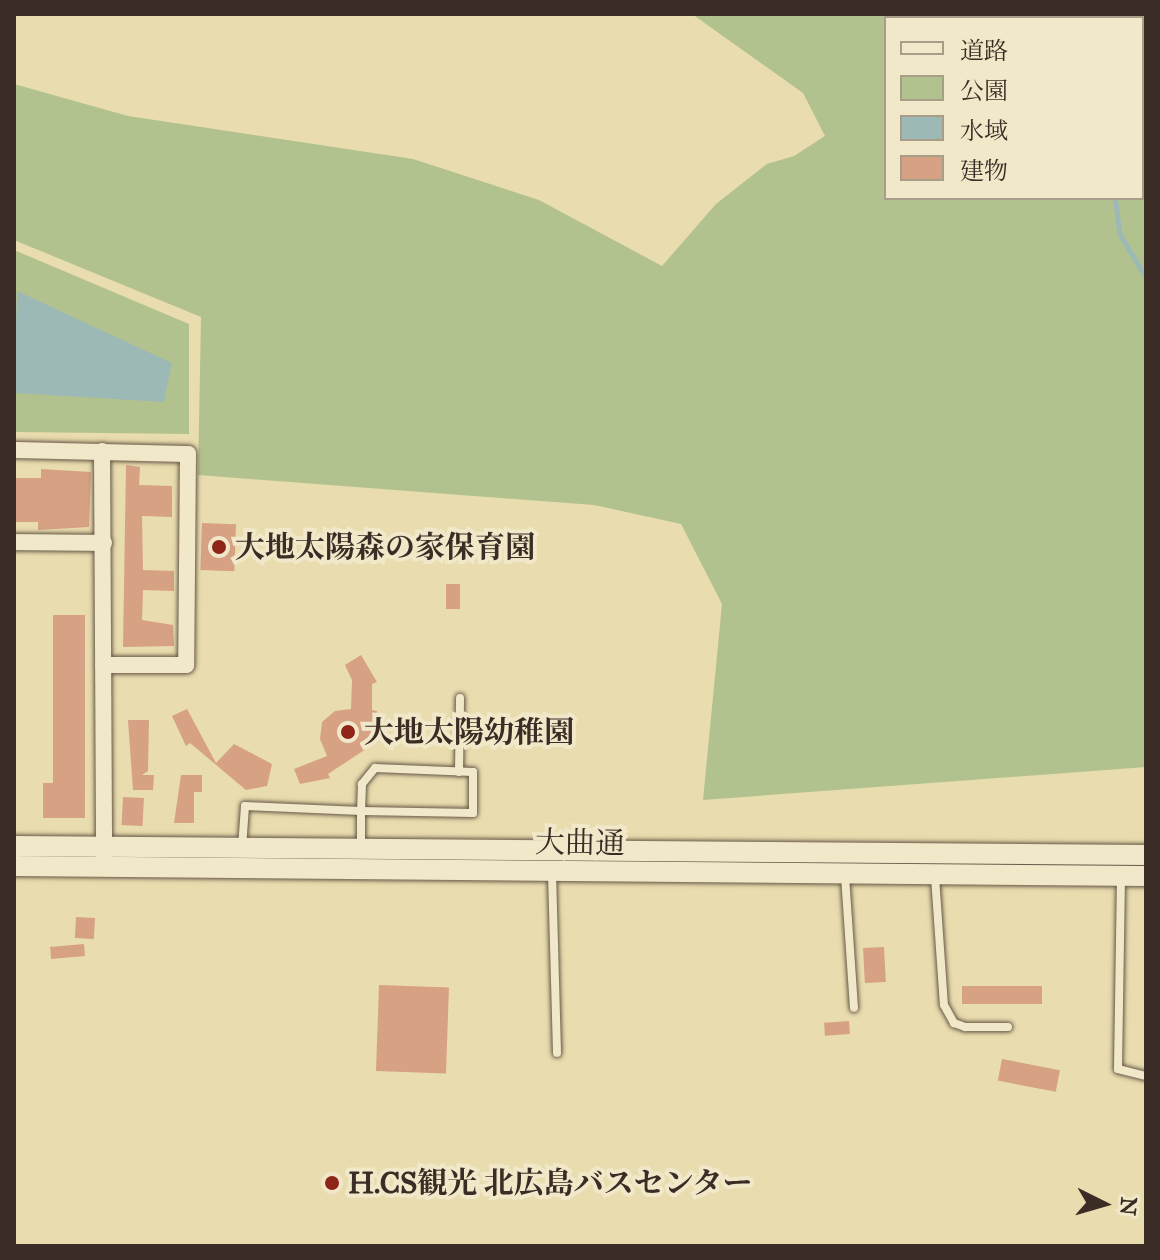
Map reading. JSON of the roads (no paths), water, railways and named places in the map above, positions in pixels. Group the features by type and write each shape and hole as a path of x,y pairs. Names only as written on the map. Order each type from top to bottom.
{"street":[{"path":"14,450 188,454 186,665 103,665"},
{"path":"102,451 104,858"},
{"path":"14,542 104,543"},
{"name":"大曲通","path":"14,846 104,858 552,873 1146,876"},
{"name":"大曲通","path":"14,866 242,849 1146,855"}],"lane":[{"path":"459,772 460,698"},
{"path":"242,849 245,806 361,811 473,813 473,772 375,768 362,784 361,811 361,850"},
{"path":"552,873 557,1053"},
{"path":"845,876 854,1008"},
{"path":"1121,876 1118,1069 1146,1076"},
{"path":"935,877 944,1005 954,1023 965,1027 1008,1027"}],"water":[{"path":"17,291 172,363 164,402 14,393"}],"waterway":[{"path":"1115,200 1119,233 1146,278"}],"place":[{"name":"大地太陽森の家保育園","path":"219,547"},
{"name":"大地太陽幼稚園","path":"348,732"},
{"name":"H.CS観光 北広島バスセンター","path":"332,1183"}]}
